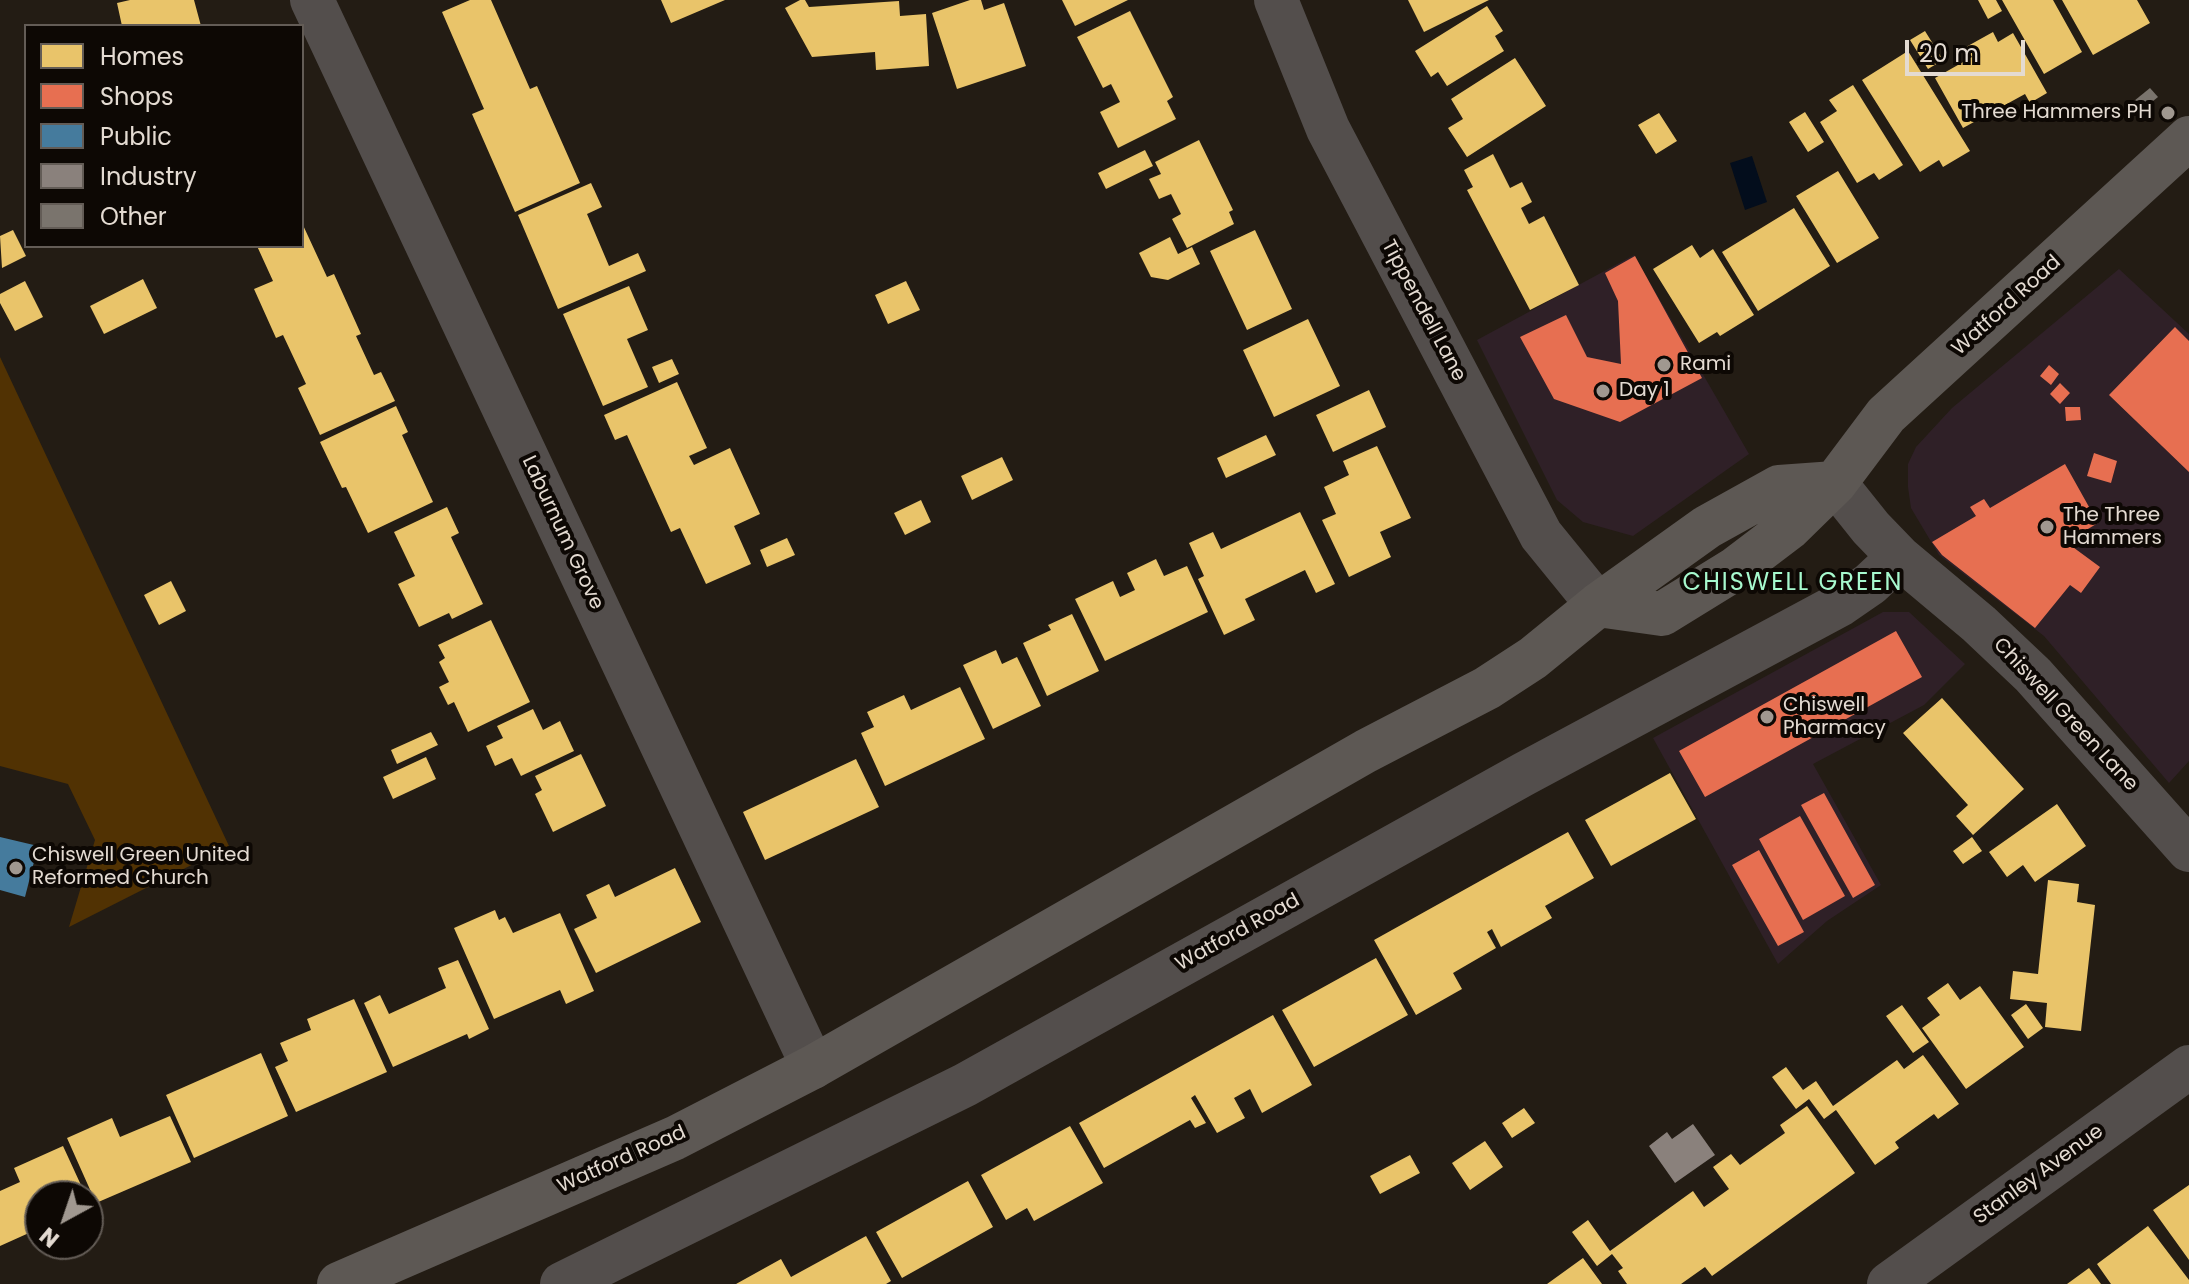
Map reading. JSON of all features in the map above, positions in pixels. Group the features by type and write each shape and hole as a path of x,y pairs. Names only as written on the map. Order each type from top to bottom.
{"main road":[{"name":"Watford Road","path":"339,1284 675,1138 813,1067 1366,751 1487,688 1533,658 1598,605 1707,527 1779,487 1835,483 1886,415 2189,138"}],"street":[{"name":"Laburnum Grove","path":"312,0 813,1067"},
{"name":"Tippendell Lane","path":"1276,0 1328,129 1541,535 1598,605"},
{"name":"Chiswell Green Lane","path":"1835,483 1899,557 1979,624 2033,675 2189,850"},
{"name":"Watford Road","path":"562,1284 965,1085 1524,774 1841,604 1870,584 1899,557"},
{"name":"Stanley Avenue","path":"1889,1284 2189,1067"}],"shaded area":[{"path":"1634,255 1749,454 1633,536 1583,522 1557,500 1477,340"},
{"path":"2119,269 2189,334 2189,761 2169,783 2044,636 1939,555 1911,508 1908,487 1908,464 1916,447 1952,408"},
{"path":"0,357 229,846 69,927 95,840 68,784 0,766"},
{"path":"1883,612 1909,612 1965,664 1924,705 1813,764 1881,885 1827,921 1778,964 1653,738"}],"water":[{"path":"1752,156 1767,202 1745,210 1730,163"}],"building: Homes":[{"path":"130,0 194,0 200,24 122,24 117,3"},
{"path":"470,0 491,0 530,89 537,86 580,183 515,212 472,114 484,109 442,12"},
{"path":"661,0 725,0 671,23"},
{"path":"805,0 809,7 899,1 900,16 926,14 929,66 876,70 875,52 812,57 785,8"},
{"path":"970,0 981,0 984,10 1004,3 1026,66 957,89 932,13"},
{"path":"1062,0 1128,0 1075,26"},
{"path":"1408,0 1489,0 1424,32"},
{"path":"1978,0 1996,0 2002,11 1988,19"},
{"path":"2002,0 2053,0 2082,52 2044,74"},
{"path":"2062,0 2137,0 2150,23 2093,55"},
{"path":"1487,6 1503,31 1495,36 1504,51 1447,86 1438,72 1431,77 1415,51"},
{"path":"1130,11 1173,97 1167,101 1176,119 1118,148 1100,112 1120,102 1111,84 1103,88 1077,37"},
{"path":"1925,31 1943,60 1928,69 1910,40"},
{"path":"1993,32 1998,42 2013,33 2047,93 2030,103 2025,94 1963,128 1935,78 1972,57 1966,47"},
{"path":"1908,51 1970,151 1943,167 1939,160 1920,172 1862,80"},
{"path":"1515,58 1546,106 1467,157 1448,128 1463,119 1451,99"},
{"path":"1853,85 1903,165 1879,180 1874,173 1857,183 1820,122 1837,111 1829,100"},
{"path":"1805,112 1824,142 1808,152 1789,122"},
{"path":"1659,113 1677,141 1656,154 1638,125"},
{"path":"1199,140 1233,210 1229,212 1234,224 1187,248 1172,219 1181,214 1171,194 1159,199 1149,179 1161,174 1155,162"},
{"path":"1145,150 1153,166 1106,189 1098,173"},
{"path":"1493,154 1510,188 1522,182 1532,202 1521,208 1529,224 1544,216 1579,285 1530,310 1467,190 1473,187 1464,170"},
{"path":"1838,171 1879,238 1837,263 1796,196"},
{"path":"591,183 602,207 587,214 609,266 638,253 646,271 558,309 518,215"},
{"path":"1794,208 1830,266 1758,311 1722,252"},
{"path":"304,227 327,277 334,274 361,334 356,336 374,375 381,372 395,401 320,435 298,388 306,384 283,335 276,338 254,289 273,281 258,248 304,248"},
{"path":"13,230 26,256 2,268 0,236"},
{"path":"1255,230 1292,309 1247,330 1210,251"},
{"path":"1170,237 1178,254 1192,247 1200,264 1168,280 1151,277 1139,253"},
{"path":"1692,245 1700,258 1713,249 1754,315 1720,336 1717,332 1699,343 1653,269"},
{"path":"143,279 157,308 104,334 90,306"},
{"path":"25,281 43,317 15,331 0,303 0,294"},
{"path":"906,281 920,310 888,324 875,295"},
{"path":"629,286 648,330 627,339 648,387 603,406 563,314"},
{"path":"1308,319 1340,386 1274,417 1243,350"},
{"path":"672,359 679,374 659,383 652,367"},
{"path":"677,382 707,448 689,456 694,465 730,448 760,514 734,526 751,564 706,584 680,528 671,532 627,435 615,440 604,415"},
{"path":"1369,390 1386,427 1333,452 1316,415"},
{"path":"396,406 408,432 402,435 433,502 368,533 320,442"},
{"path":"1266,435 1276,455 1226,478 1217,458"},
{"path":"1377,446 1411,518 1380,532 1391,557 1349,577 1322,520 1336,514 1324,487 1349,475 1343,461"},
{"path":"1002,457 1013,480 972,500 961,476"},
{"path":"921,500 931,522 905,535 894,513"},
{"path":"447,507 459,533 451,537 483,604 452,619 449,613 419,627 398,584 415,576 394,532"},
{"path":"1300,512 1335,584 1316,593 1305,570 1245,599 1255,620 1224,635 1198,579 1204,576 1189,543 1213,532 1221,549"},
{"path":"787,538 795,555 767,567 760,550"},
{"path":"1156,559 1164,576 1187,566 1208,612 1105,661 1075,599 1113,581 1120,597 1135,590 1127,573"},
{"path":"171,581 186,611 159,625 144,595"},
{"path":"1072,614 1099,671 1047,696 1023,643 1051,630 1048,625"},
{"path":"491,620 530,702 468,732 454,702 448,705 439,687 449,682 439,662 445,658 438,645"},
{"path":"996,650 1002,664 1017,657 1041,706 993,729 963,665"},
{"path":"960,687 985,739 885,786 861,733 874,727 867,712 904,695 911,710"},
{"path":"1942,698 2024,789 1973,835 1956,816 1968,805 1903,733"},
{"path":"533,709 543,730 560,721 574,751 521,776 512,758 495,766 486,746 503,738 497,726"},
{"path":"431,732 438,745 397,764 391,750"},
{"path":"581,754 606,806 553,832 535,794 542,790 535,776"},
{"path":"426,757 436,779 393,799 383,777"},
{"path":"856,759 879,807 765,860 743,812"},
{"path":"1670,773 1696,819 1611,866 1585,820"},
{"path":"2057,804 2086,846 2035,882 2023,865 2007,877 1989,852"},
{"path":"1568,832 1594,878 1545,906 1552,918 1501,947 1492,929 1487,932 1496,948 1453,973 1462,989 1416,1015 1374,940"},
{"path":"1972,837 1982,851 1963,864 1953,851"},
{"path":"675,868 701,922 596,973 574,929 597,918 586,895 609,884 615,897"},
{"path":"2048,880 2079,884 2077,902 2095,905 2081,1031 2045,1027 2047,1003 2010,999 2013,971 2038,974"},
{"path":"495,910 499,920 505,917 513,933 560,913 594,991 566,1004 560,990 494,1019 454,928"},
{"path":"1376,958 1408,1015 1314,1067 1282,1010"},
{"path":"458,960 489,1029 469,1039 467,1034 393,1067 364,1003 380,995 389,1014 446,988 438,968"},
{"path":"1948,983 1960,1000 1980,986 2024,1047 1966,1089 1922,1028 1940,1015 1927,998"},
{"path":"354,999 387,1072 296,1112 275,1067 288,1061 280,1043 311,1030 307,1019"},
{"path":"2026,1004 2043,1028 2028,1039 2011,1015"},
{"path":"1902,1005 1929,1042 1913,1053 1886,1016"},
{"path":"1273,1015 1312,1085 1262,1113 1250,1089 1234,1098 1245,1118 1217,1133 1195,1095 1191,1098 1206,1123 1195,1128 1190,1120 1104,1168 1079,1123"},
{"path":"261,1053 288,1116 194,1158 166,1095"},
{"path":"1923,1055 1959,1104 1938,1119 1934,1114 1895,1142 1899,1148 1875,1165 1836,1110 1824,1119 1809,1099 1796,1109 1772,1077 1786,1067 1803,1090 1816,1081 1833,1106 1897,1060 1904,1069"},
{"path":"1807,1106 1855,1173 1712,1276 1705,1267 1681,1284 1627,1284 1618,1271 1623,1268 1612,1254 1597,1266 1572,1232 1588,1220 1610,1251 1693,1191 1704,1207 1729,1189 1713,1167 1731,1154 1740,1165 1785,1133 1780,1125"},
{"path":"1524,1108 1535,1123 1512,1138 1502,1123"},
{"path":"170,1116 191,1162 104,1200 104,1180 86,1180 67,1138 112,1118 120,1137"},
{"path":"1070,1126 1103,1183 1034,1221 1027,1208 1006,1220 981,1175"},
{"path":"1485,1141 1503,1167 1470,1190 1452,1163"},
{"path":"63,1146 79,1180 24,1180 24,1235 0,1246 0,1191 20,1182 14,1168"},
{"path":"1410,1155 1420,1173 1380,1194 1370,1176"},
{"path":"968,1181 993,1227 902,1278 876,1232"},
{"path":"2189,1185 2189,1260 2153,1210"},
{"path":"2148,1226 2189,1284 2111,1284 2097,1264"},
{"path":"866,1236 891,1281 886,1284 736,1284 781,1259 791,1277"},
{"path":"1583,1258 1602,1284 1547,1284"},
{"path":"2089,1268 2101,1284 2067,1284"}],"building: Shops":[{"path":"1635,256 1702,378 1620,422 1554,399 1520,337 1566,315 1587,357 1621,364 1618,301 1605,273"},
{"path":"2175,327 2189,341 2189,472 2109,395"},
{"path":"2049,365 2059,374 2051,385 2040,376"},
{"path":"2060,383 2070,393 2060,404 2050,394"},
{"path":"2065,407 2080,407 2081,420 2066,421"},
{"path":"2094,453 2117,461 2111,483 2087,476"},
{"path":"2065,464 2098,523 2066,542 2100,567 2081,593 2070,585 2035,628 1942,555 1932,542 1976,516 1970,507 1984,499 1990,508"},
{"path":"1896,631 1922,677 1705,797 1679,751"},
{"path":"1824,793 1875,885 1853,898 1801,805"},
{"path":"1800,816 1845,896 1803,920 1759,839"},
{"path":"1759,850 1804,932 1778,946 1732,865"}],"building: Public":[{"name":"Chiswell Green United Reformed Church","path":"0,837 38,846 25,897 0,890"}],"building: Industry":[{"path":"1693,1124 1715,1155 1675,1183 1649,1146 1667,1132 1672,1139"}],"building: Other":[{"path":"2150,88 2158,97 2142,110 2134,101"}],"place":[{"name":"Three Hammers PH","path":"2168,113"},
{"name":"Rami","path":"1664,365"},
{"name":"Day 1","path":"1603,391"},
{"name":"The Three Hammers","path":"2047,527"},
{"name":"Chiswell Pharmacy","path":"1767,717"},
{"name":"Chiswell Green United Reformed Church","path":"16,868"}],"district":[{"name":"CHISWELL GREEN","path":"1793,584"}]}
